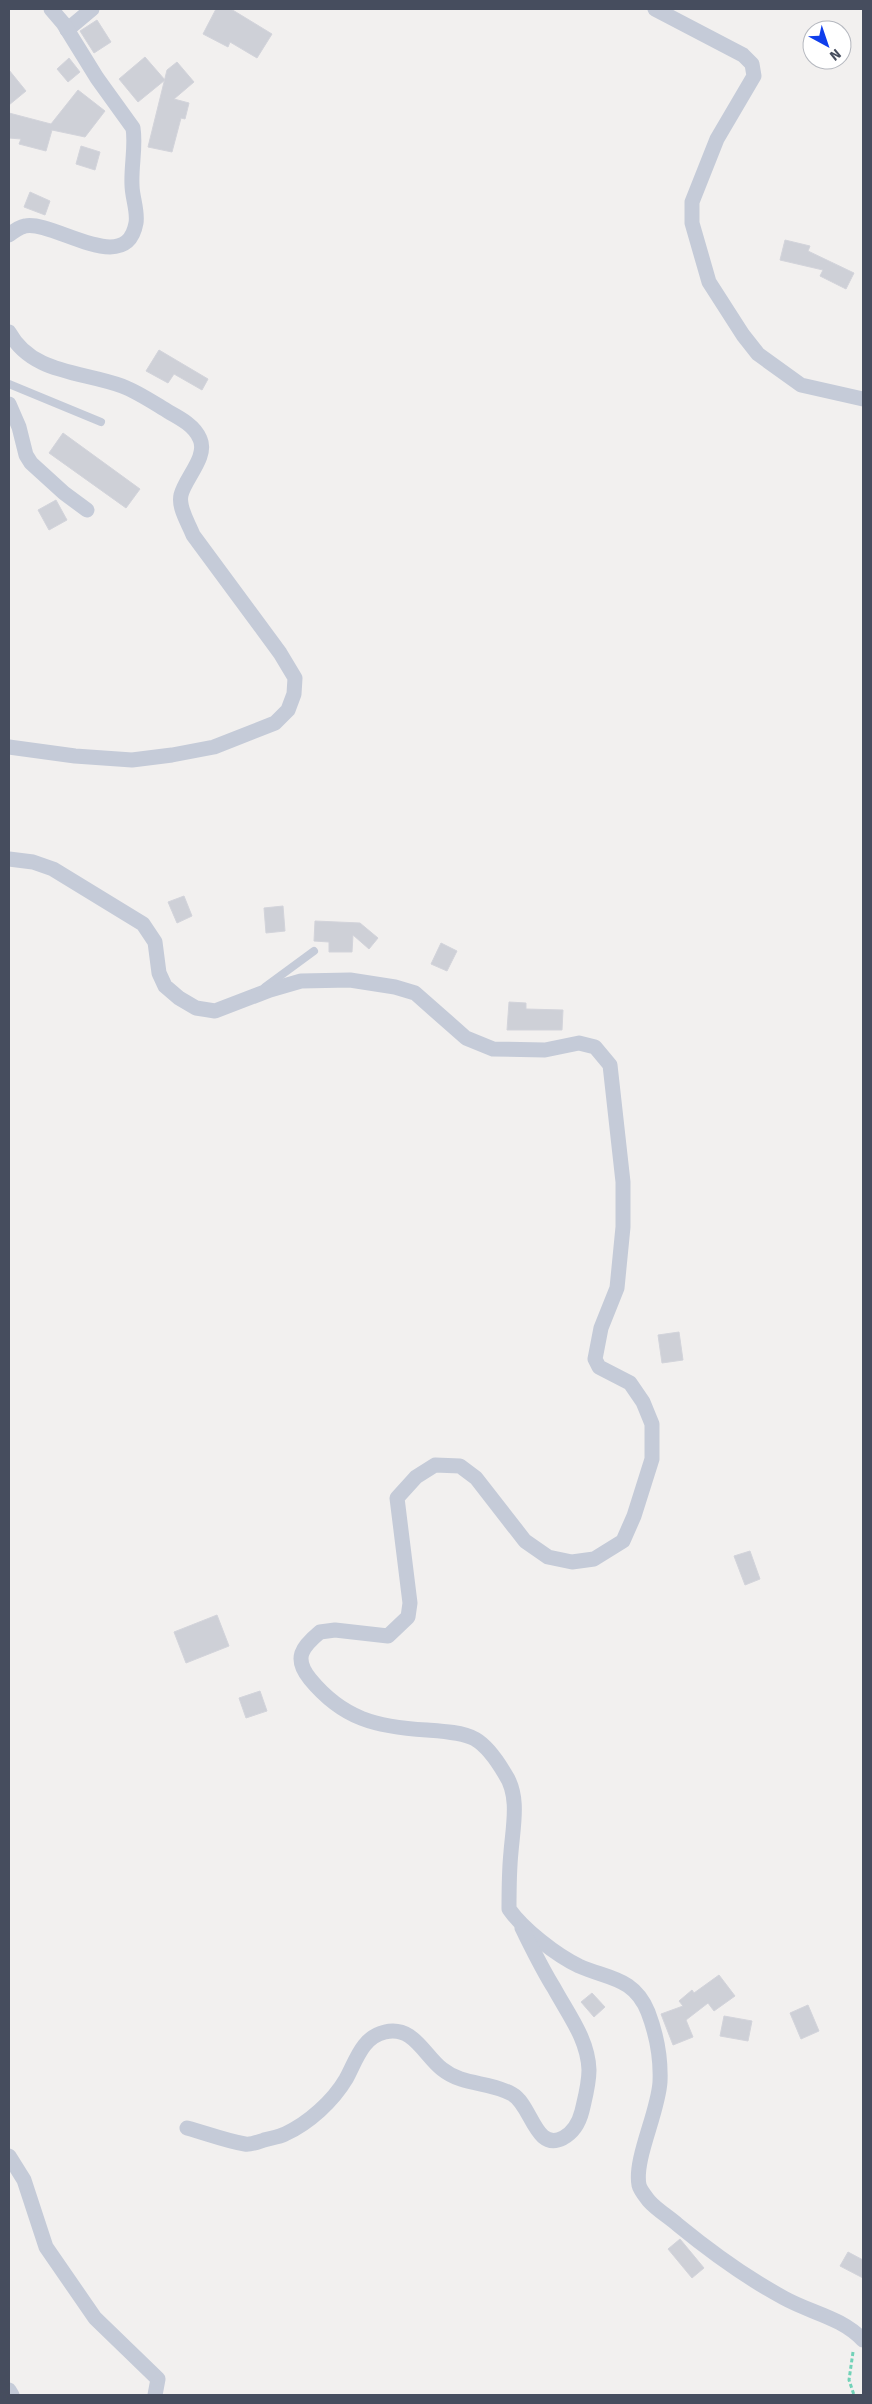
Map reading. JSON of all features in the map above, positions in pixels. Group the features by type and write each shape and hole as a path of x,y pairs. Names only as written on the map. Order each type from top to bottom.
{"street":[{"path":"9,235 26,226 36,226 49,228 97,247 114,247 124,242 132,234 136,222 132,188 133,128 51,9"},
{"path":"67,30 92,9"},
{"path":"655,9 744,55 752,64 754,76 717,139 692,202 692,223 709,282 743,335 758,354 801,385 863,400"},
{"path":"9,332 20,350 38,363 124,386 192,427 200,438 202,448 181,496 184,514 194,535 280,653 295,678 296,684 288,710 274,723 214,748 132,760 75,756 9,747"},
{"path":"9,404 19,427 26,455 31,463 64,493 87,510"},
{"path":"9,859 33,862 53,869 143,924 155,942 159,973 165,986 179,998 196,1008 216,1011 301,981 328,979 395,987 415,993 466,1038 493,1049 545,1050 579,1043 595,1047 610,1065 623,1182 623,1228 617,1288 601,1328 595,1360 599,1367 630,1383 643,1402 652,1424 652,1459 634,1516 623,1541 594,1559 572,1562 548,1557 524,1541 476,1478 460,1466 436,1465 416,1477 397,1498 410,1603 408,1617 388,1636 335,1630 320,1632 311,1639 302,1652 300,1660 302,1669 322,1693 351,1715 394,1728 446,1732 475,1739 507,1775 515,1800 509,1909 579,2031 586,2051 589,2069 588,2086 579,2121 570,2134 559,2139 547,2139 537,2132 529,2111 512,2094 493,2086 454,2078 440,2068 411,2036 397,2031 385,2032 374,2036 361,2047 346,2079 331,2101 286,2134 247,2144 187,2128"},
{"path":"518,1922 532,1935 578,1966 623,1980 635,1991 647,2010 658,2046 660,2082 654,2117 644,2147 639,2173 639,2187 650,2202 698,2242 785,2299 838,2320 859,2336"},
{"path":"9,2156 24,2180 46,2247 95,2318 158,2379 155,2395"},
{"path":"9,2390 12,2395"}],"lane":[{"path":"9,384 101,422"},
{"path":"252,997 314,950"}],"path":[{"path":"854,2395 849,2380 859,2336"}],"building":[{"path":"216,9 231,9 272,34 257,58 230,42 228,47 203,34"},
{"path":"97,20 111,42 94,53 80,31"},
{"path":"145,57 165,80 138,102 119,79"},
{"path":"69,58 80,72 68,82 57,69"},
{"path":"177,62 194,82 174,99 189,103 185,119 181,118 172,152 148,147 167,70"},
{"path":"9,70 26,91 9,105"},
{"path":"78,90 105,111 85,137 52,130 46,151 19,144 21,139 9,138 9,113 51,124"},
{"path":"81,146 100,152 95,170 76,164"},
{"path":"30,192 50,201 45,215 24,207"},
{"path":"785,240 810,246 808,251 854,273 846,289 820,276 823,270 780,260"},
{"path":"159,350 208,379 202,390 174,374 168,383 146,371"},
{"path":"63,433 140,489 126,508 49,453"},
{"path":"56,500 67,520 49,530 38,510"},
{"path":"184,896 192,916 177,923 168,902"},
{"path":"283,906 285,931 266,933 264,908"},
{"path":"315,921 360,923 378,938 369,949 353,935 352,952 329,952 329,942 314,941"},
{"path":"441,943 457,951 447,971 431,964"},
{"path":"509,1002 526,1003 526,1009 563,1010 562,1030 507,1030"},
{"path":"679,1332 683,1360 662,1363 658,1335"},
{"path":"750,1551 760,1579 745,1585 734,1556"},
{"path":"217,1615 229,1646 186,1663 174,1632"},
{"path":"260,1691 267,1711 246,1718 239,1698"},
{"path":"719,1975 735,1996 714,2011 708,2003 686,2020 693,2037 673,2045 661,2014 683,2006 679,2001 692,1990 694,1993"},
{"path":"592,1993 605,2007 594,2017 581,2002"},
{"path":"808,2005 819,2031 801,2039 790,2013"},
{"path":"724,2016 752,2021 748,2041 720,2036"},
{"path":"680,2239 704,2268 692,2278 668,2249"},
{"path":"848,2252 863,2260 863,2278 840,2266"}]}
